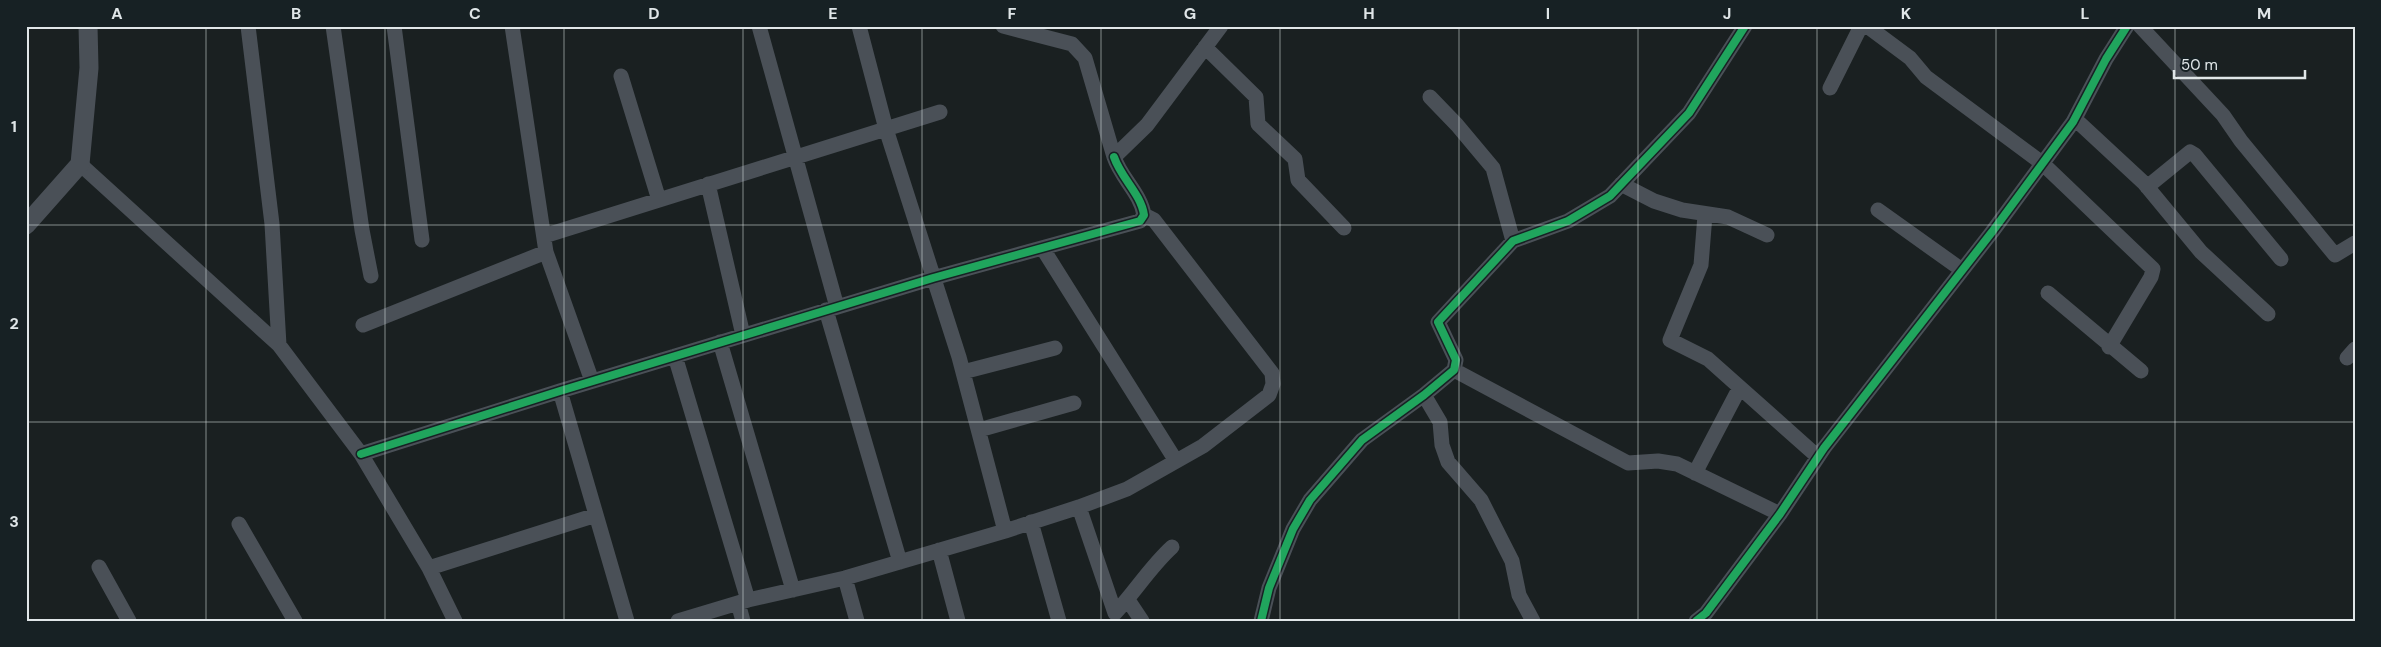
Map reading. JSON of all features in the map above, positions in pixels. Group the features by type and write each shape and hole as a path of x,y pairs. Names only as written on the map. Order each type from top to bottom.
{"street":[{"path":"26,224 80,164 89,68 88,26"},
{"path":"248,26 272,224 279,345"},
{"path":"333,26 362,230 371,276"},
{"path":"394,26 422,240"},
{"path":"512,26 546,252 592,381"},
{"path":"759,26 900,562"},
{"path":"859,26 886,128 963,372 1005,531"},
{"path":"361,454 592,381 933,278 1140,221 1144,215 1143,206 1117,168 1085,58 1072,44 1003,26"},
{"path":"1114,157 1147,125 1221,26"},
{"path":"1260,621 1268,588 1282,554 1293,528 1310,500 1362,440 1424,396 1454,370 1456,360 1438,322 1513,241 1568,221 1610,196 1689,113 1745,26"},
{"path":"1830,88 1861,26"},
{"path":"1867,26 1910,58 1926,77 2042,164 2153,269 2151,277 2109,347"},
{"path":"1696,621 1706,612 1780,514 1818,457 2075,119 2106,59 2127,26"},
{"path":"2140,26 2223,115 2241,141 2335,255 2355,243"},
{"path":"1205,47 1256,97 1258,124 1295,160 1298,180 1344,228"},
{"path":"621,76 658,200"},
{"path":"1430,97 1457,125 1493,168 1513,241"},
{"path":"544,236 940,112"},
{"path":"2075,119 2147,187 2200,252 2268,314"},
{"path":"2147,187 2190,152 2195,155 2280,259"},
{"path":"80,164 279,345 361,454 429,568 455,621"},
{"path":"708,184 743,335"},
{"path":"1622,184 1654,201 1705,215 1728,217 1768,235"},
{"path":"1878,210 1962,270"},
{"path":"678,621 743,602 845,578 900,562 1005,531 1127,489 1203,446 1269,395 1273,384 1272,373 1154,220 1144,215"},
{"path":"1705,215 1701,265 1670,340 1708,359 1739,389 1818,457"},
{"path":"1043,248 1176,461"},
{"path":"363,325 546,252"},
{"path":"2048,293 2109,347 2141,371"},
{"path":"720,342 794,590"},
{"path":"963,372 1055,348"},
{"path":"675,356 743,602 743,621"},
{"path":"1454,370 1628,463 1658,461 1677,464 1780,514"},
{"path":"1695,473 1739,389"},
{"path":"560,391 627,621"},
{"path":"1424,396 1440,422 1442,445 1448,462 1480,500 1512,561 1519,595 1533,621"},
{"path":"978,430 1074,402"},
{"path":"1078,507 1115,614 1128,600 1152,565 1172,547"},
{"path":"429,568 596,515"},
{"path":"1031,522 1059,621"},
{"path":"238,524 295,621"},
{"path":"939,550 958,621"},
{"path":"99,567 129,621"},
{"path":"845,578 858,621"},
{"path":"1128,600 1142,621"}],"cycle path":[{"path":"1261,621 1269,588 1293,529 1310,500 1362,440 1424,395 1454,370 1456,360 1438,322 1513,241 1568,221 1610,196 1689,113 1745,26"},
{"path":"1696,621 1706,613 1780,514 1824,448 1992,232 2073,122 2106,59 2127,26"},
{"path":"361,454 560,391 933,278 1140,221 1144,215 1142,207 1114,157"}]}
